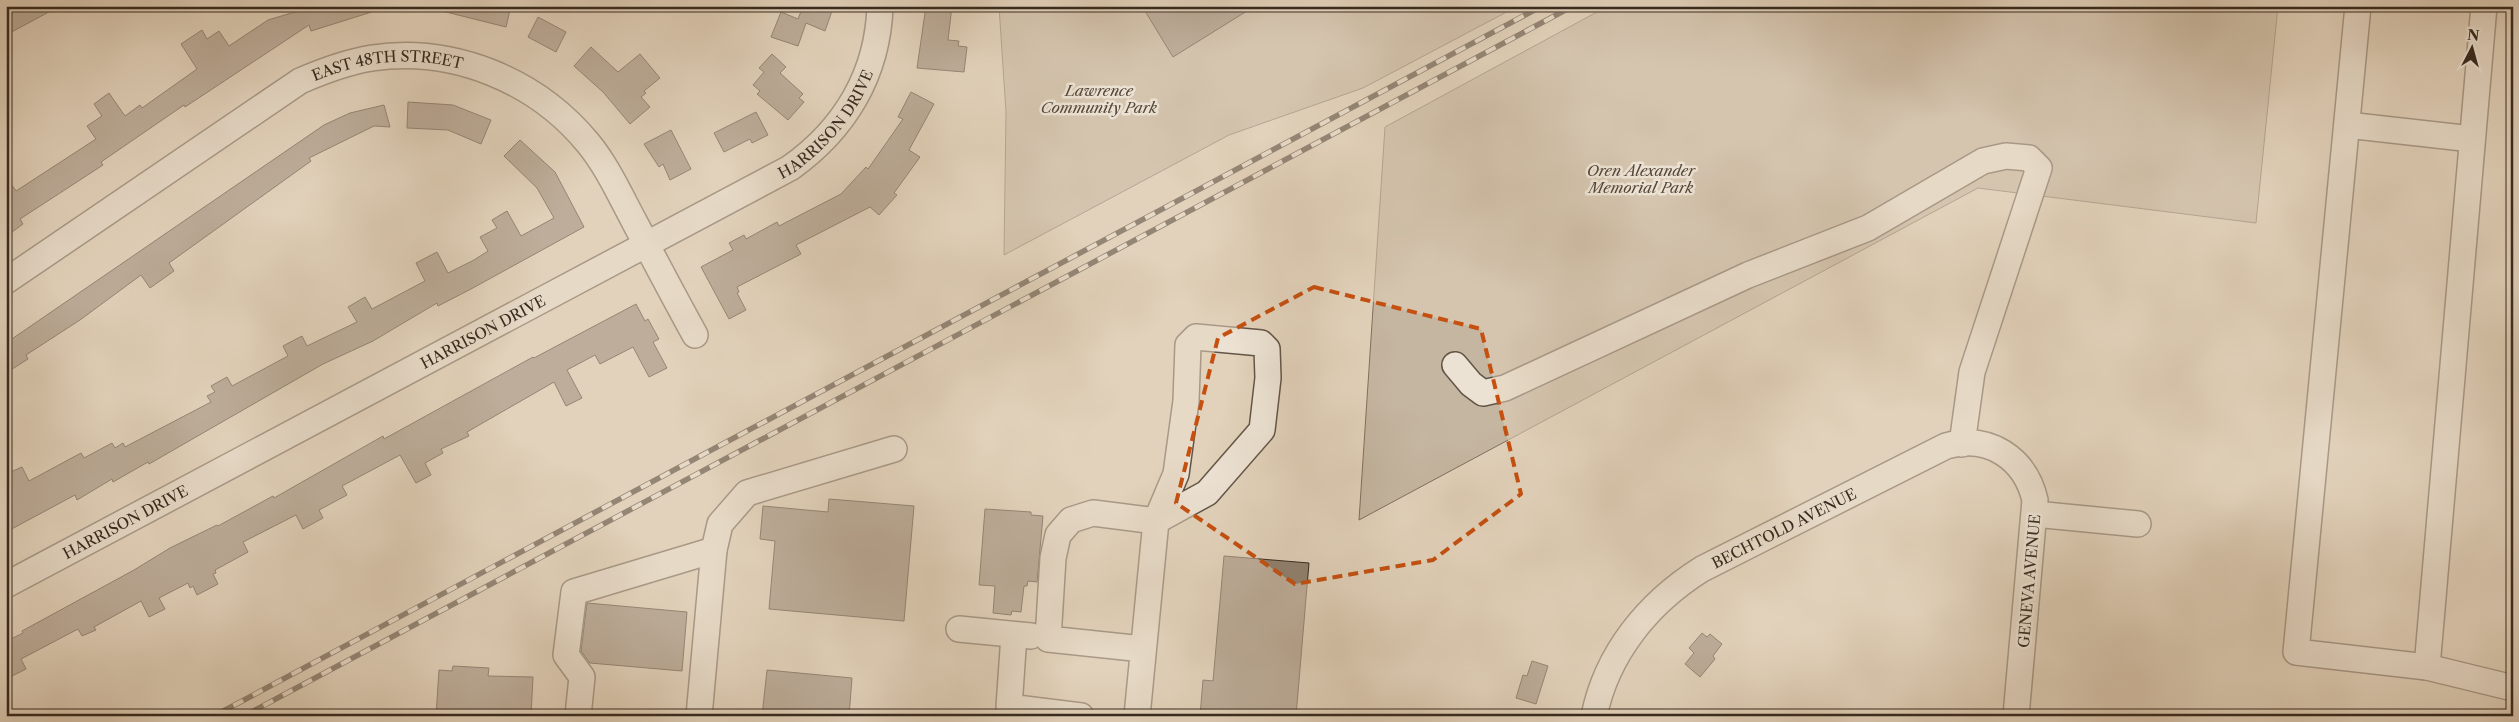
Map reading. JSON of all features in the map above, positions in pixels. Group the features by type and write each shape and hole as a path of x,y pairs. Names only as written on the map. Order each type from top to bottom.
{"street":[{"name":"HARRISON DRIVE","path":"6,585 790,168 820,144 851,108 867,76 876,42 880,6"},
{"path":"2358,6 2296,652 2427,667 2513,688"},
{"path":"2427,667 2484,6"},
{"name":"EAST 48TH STREET","path":"6,281 300,81 340,65 374,58 416,56 459,62 484,69 537,96 575,128 589,144 611,178 694,335"},
{"path":"2347,126 2472,139"},
{"path":"1455,365 1471,384 1483,393 1504,388 1748,275 1868,228 1983,161 2006,156 2029,158 2039,168 1972,372 1962,444"},
{"path":"1048,639 1054,558 1058,535 1071,520 1093,513 1156,521 1207,493 1262,430 1268,378 1267,349 1260,343 1196,337 1188,345 1186,401 1176,474 1156,521 1137,716"},
{"name":"BECHTOLD AVENUE","path":"1594,716 1612,664 1630,634 1659,601 1702,569 1946,446 1981,444 2008,455"},
{"path":"699,716 714,550 720,524 747,494 894,449"},
{"name":"GENEVA AVENUE","path":"2008,455 2022,469 2032,487 2035,514 2016,716"},
{"path":"2035,514 2138,524"},
{"path":"578,716 582,677 566,655 574,592 714,550"},
{"path":"958,629 1143,649"},
{"path":"1014,635 1009,707 1081,716"}],"highlighted area":[{"path":"1314,287 1481,329 1521,494 1433,560 1295,584 1176,503 1218,338"}],"green space":[{"name":"Lawrence Community Park","path":"999,6 1518,6 1363,88 1229,135 1004,255 1006,112"},
{"name":"Oren Alexander Memorial Park","path":"1608,6 2278,6 2256,223 1978,188 1359,520 1385,127"}],"building":[{"path":"13,6 60,6 6,35 6,10"},
{"path":"304,6 377,6 378,10 311,31 309,25 185,107 184,105 101,162 103,165 20,219 23,224 12,232 8,227 6,228 6,177 16,191 96,139 87,126 102,116 94,104 109,93 125,116 140,105 142,108 197,69 181,44 202,30 207,39 219,31 229,46 268,20 305,9"},
{"path":"442,6 511,6 506,27 442,11"},
{"path":"803,6 820,6 832,11 825,31 806,23 798,46 771,37 781,12 798,19"},
{"path":"926,6 952,6 948,40 959,41 958,46 967,47 964,72 917,68"},
{"path":"1142,6 1255,6 1173,57"},
{"path":"538,17 566,32 556,52 528,37"},
{"path":"591,47 618,72 640,54 660,78 644,91 646,93 641,97 650,107 630,124 603,92 574,66"},
{"path":"772,54 786,67 780,73 803,94 799,98 804,102 788,120 757,94 760,91 753,85 764,72 759,68"},
{"path":"911,92 934,104 909,150 920,157 894,193 897,195 879,215 870,207 796,245 801,254 737,287 739,292 737,293 746,310 729,319 701,267 733,250 729,243 744,235 746,239 777,222 779,226 841,194 866,167 868,169 903,119 898,117"},
{"path":"408,102 453,105 491,120 481,144 448,130 407,128"},
{"path":"384,105 390,127 374,126 309,158 311,161 169,263 174,271 150,288 141,275 80,320 26,355 28,359 6,373 6,343 324,125 350,113"},
{"path":"756,112 768,135 752,143 750,139 724,152 714,133"},
{"path":"671,130 691,169 670,180 663,164 659,167 644,144"},
{"path":"520,140 555,172 584,227 471,289 438,306 437,303 373,341 323,364 149,464 148,462 113,482 112,479 77,500 75,495 6,532 6,474 22,467 29,481 81,453 84,458 112,443 115,448 123,443 125,447 211,402 207,396 215,392 211,386 227,377 232,386 288,356 283,346 302,336 307,346 357,322 348,307 365,297 372,309 425,281 416,263 437,252 448,273 488,251 480,237 497,228 492,220 507,211 521,236 554,218 537,188 504,156"},
{"path":"636,304 645,321 648,319 659,339 653,342 667,368 649,377 633,347 600,364 595,355 567,370 582,398 566,406 554,382 467,432 469,436 441,449 443,453 425,463 431,475 416,483 400,455 342,486 347,495 319,510 323,518 303,529 296,515 243,542 248,552 215,570 216,573 213,574 218,584 197,595 193,586 190,588 188,583 159,598 165,609 149,617 141,601 94,627 96,630 82,636 78,629 21,659 26,669 6,679 6,630 11,639 23,633 22,631 134,570 170,548 218,526 273,496 274,498 383,436 384,439 533,357"},
{"path":"829,499 914,506 904,621 769,609 775,541 760,539 763,506 828,512"},
{"path":"985,509 1031,512 1031,515 1043,516 1037,582 1028,581 1027,586 1024,586 1021,612 1012,611 1011,615 993,613 995,586 979,585"},
{"path":"1224,556 1309,563 1296,716 1200,716 1203,680 1213,681"},
{"path":"587,603 687,612 682,671 590,663 581,651"},
{"path":"1702,633 1707,637 1710,634 1722,644 1713,656 1715,659 1700,677 1685,664 1694,653 1689,648"},
{"path":"1532,661 1548,666 1536,704 1516,698 1523,675 1527,676"},
{"path":"453,666 489,668 488,676 533,677 531,716 436,716 439,670 452,671"},
{"path":"767,670 852,678 849,716 762,716"}],"railway":[{"path":"214,716 1542,6"},
{"path":"244,716 1573,6"}]}
